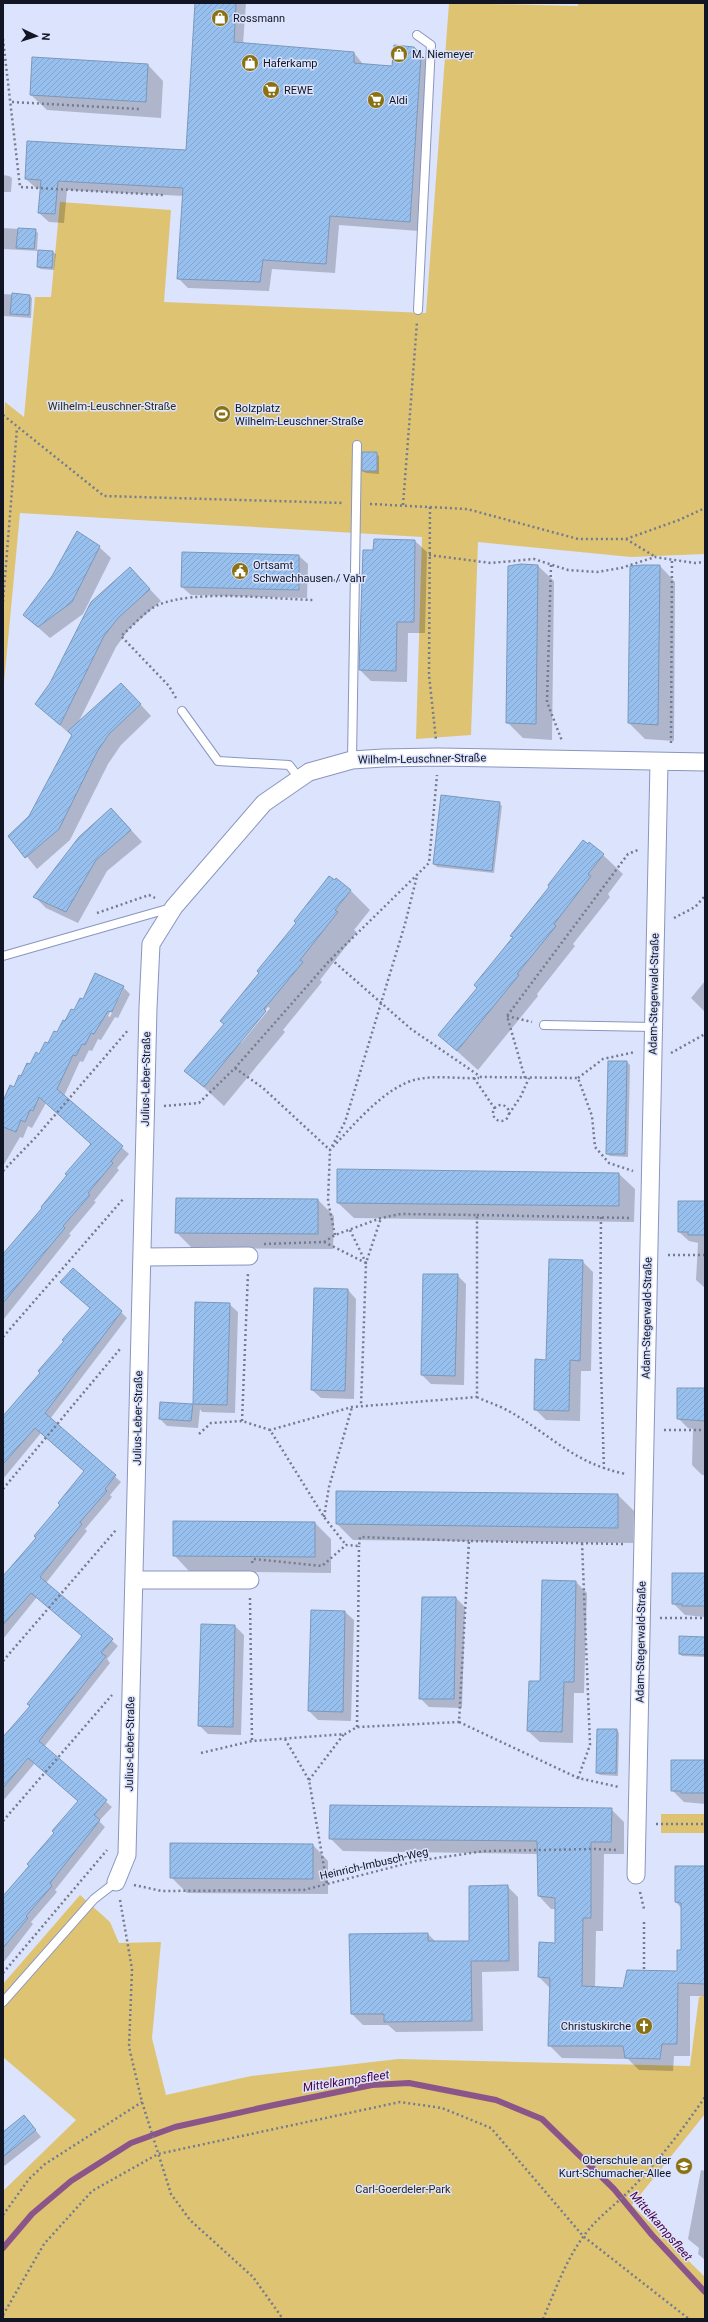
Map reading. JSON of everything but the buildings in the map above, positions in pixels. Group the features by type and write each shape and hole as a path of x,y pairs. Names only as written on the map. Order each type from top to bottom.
{"street":[{"name":"Wilhelm-Leuschner-Straße","path":"174,907 264,803 299,778 315,770 352,760 438,757 705,762"},
{"name":"Adam-Stegerwald-Straße","path":"636,1875 657,842 665,762"},
{"name":"Julius-Leber-Straße","path":"116,1882 127,1855 148,1008 151,944 174,907"},
{"path":"143,1257 249,1256"},
{"path":"134,1580 250,1580"}],"lane":[{"path":"417,35 431,45 418,310"},
{"path":"352,760 357,445"},
{"path":"182,711 218,761 289,765 299,778"},
{"path":"3,956 174,907"},
{"path":"544,1025 653,1027"},
{"path":"3,2002 94,1899 116,1882"}],"path":[{"path":"3,39 12,102 20,187 163,195"},
{"path":"12,102 139,109"},
{"path":"403,505 418,310"},
{"path":"3,414 17,428 104,496 403,505 467,509 578,539 626,539 679,520 705,508"},
{"path":"3,602 17,428"},
{"path":"146,1107 199,1103 235,1068 331,959 429,863 438,757 429,675 430,507"},
{"path":"626,539 655,556 695,563 705,562"},
{"path":"430,555 491,562 534,559 568,570 597,572 621,568 655,556"},
{"path":"665,762 672,558"},
{"path":"551,565 547,702 569,760"},
{"path":"313,581 355,580"},
{"path":"182,711 169,686 121,636 157,606 180,598 219,597 312,600"},
{"path":"507,1016 628,854 657,842"},
{"path":"335,1235 328,1201 330,1150 345,1122 405,924 417,875"},
{"path":"655,927 695,907 705,896"},
{"path":"331,959 411,1029 481,1078"},
{"path":"3,1171 36,1137 148,1008"},
{"path":"507,1016 544,1025"},
{"path":"507,1016 525,1078"},
{"path":"330,1150 365,1114 393,1090 417,1079 440,1077 578,1078 603,1059 653,1056 705,1034"},
{"path":"235,1068 263,1088 330,1150"},
{"path":"474,1078 495,1109 494,1115 499,1121 506,1120 521,1096 529,1078"},
{"path":"578,1078 592,1116 595,1147 609,1163 650,1176"},
{"path":"495,1109 499,1106 503,1106 508,1110 509,1114"},
{"path":"3,1337 144,1176"},
{"path":"324,1242 335,1235 381,1218 401,1214 649,1218"},
{"path":"477,1215 477,1397"},
{"path":"601,1217 600,1336 604,1470"},
{"path":"361,1406 366,1263 381,1218"},
{"path":"350,1230 366,1263"},
{"path":"242,1422 249,1256 255,1245 324,1242 366,1263"},
{"path":"649,1255 705,1255"},
{"path":"3,1489 140,1326"},
{"path":"199,1434 211,1423 242,1422 270,1430 352,1407 477,1397 503,1408 575,1456 604,1470 644,1477"},
{"path":"324,1517 329,1487 352,1407"},
{"path":"270,1430 324,1517 346,1545"},
{"path":"645,1430 705,1430"},
{"path":"3,1661 121,1524 135,1520"},
{"path":"357,1727 360,1537 469,1541 582,1542 643,1545"},
{"path":"459,1722 469,1541"},
{"path":"578,1778 590,1745 582,1542"},
{"path":"252,1742 250,1580 253,1560 322,1566 346,1545 359,1546"},
{"path":"641,1617 705,1618"},
{"path":"3,1821 131,1672"},
{"path":"309,1780 345,1734 357,1727 459,1722 578,1778 638,1791"},
{"path":"201,1753 252,1742 345,1734"},
{"path":"285,1739 309,1780 327,1884"},
{"path":"638,1823 705,1824"},
{"path":"3,1973 108,1849"},
{"name":"Heinrich-Imbusch-Weg","path":"116,1882 162,1891 304,1890 416,1861 485,1851 594,1849 637,1852"},
{"path":"116,1882 132,1969 129,2047 142,2102 171,2194 190,2220 253,2276 283,2319"},
{"path":"644,1922 644,1970"},
{"path":"543,2319 564,2270 584,2236 609,2208 632,2189 672,2144 705,2097"},
{"path":"3,2215 29,2179 45,2164 142,2102"},
{"path":"3,2315 44,2244 92,2191 158,2154 400,2102 442,2108 491,2128 584,2236 689,2319"}],"green space":[{"path":"449,3 578,6 578,3 705,3 705,554 631,557 478,542 471,735 416,739 422,537 20,513 3,693 3,437 5,402 24,417 35,297 51,297 60,202 171,210 164,302 426,313"},
{"path":"661,1814 705,1814 705,1833 661,1833"},
{"name":"Carl-Goerdeler-Park","path":"80,1895 110,1922 119,1943 161,1942 152,2038 166,2095 251,2076 398,2059 690,2066 699,1997 705,1995 705,2114 632,2205 705,2277 705,2319 3,2319 3,2191 76,2120 3,2057 3,1984"}],"waterway":[{"name":"Mittelkampsfleet","path":"3,2248 32,2214 71,2181 131,2143 175,2127 274,2105 372,2085 409,2083 496,2100 542,2119 614,2189 652,2235 705,2292"}],"place":[{"name":"Rossmann","path":"220,18"},
{"name":"M. Niemeyer","path":"399,54"},
{"name":"Haferkamp","path":"250,63"},
{"name":"REWE","path":"271,90"},
{"name":"Aldi","path":"376,100"},
{"name":"Bolzplatz Wilhelm-Leuschner-Straße","path":"222,414"},
{"name":"Ortsamt Schwachhausen / Vahr","path":"240,571"},
{"name":"Christuskirche","path":"644,2026"},
{"name":"Oberschule an der Kurt-Schumacher-Allee","path":"684,2166"}]}
